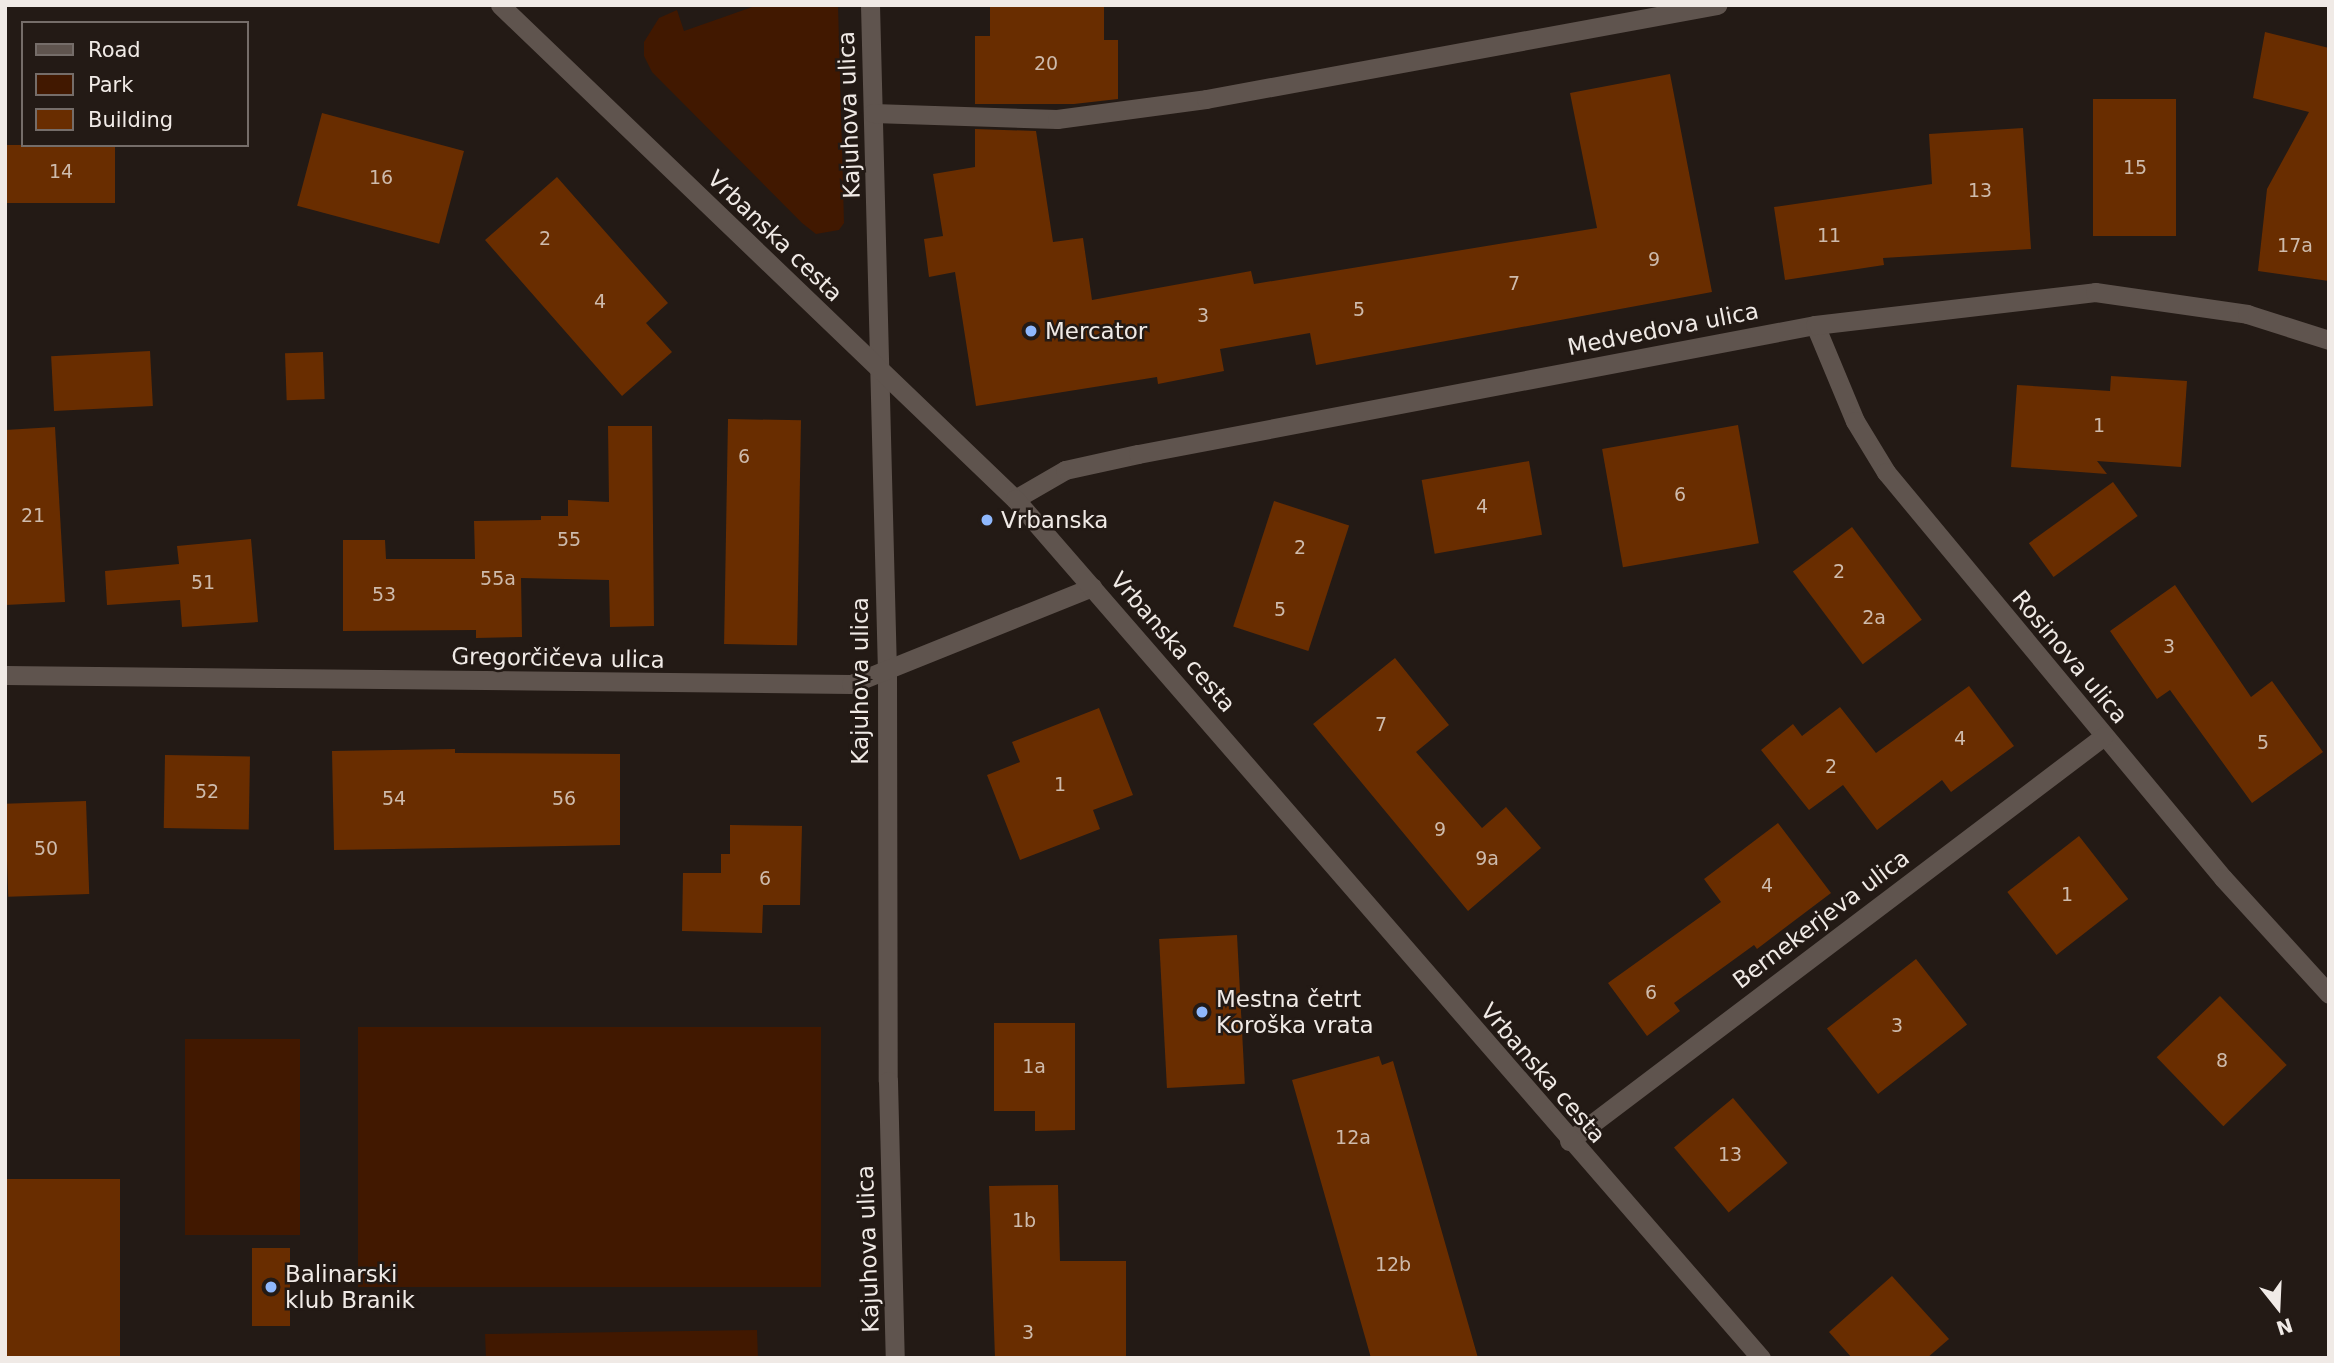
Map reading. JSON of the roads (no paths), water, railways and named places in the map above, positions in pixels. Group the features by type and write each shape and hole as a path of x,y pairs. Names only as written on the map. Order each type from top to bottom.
{"street":[{"name":"Vrbanska cesta","path":"500,5 1015,499 1761,1358"},
{"name":"Kajuhova ulica","path":"870,5 887,671 887,1025 895,1358"},
{"path":"873,113 1057,119 1219,97 1717,5"},
{"name":"Medvedova ulica","path":"1015,499 1066,470 1138,454 1815,325 2095,292 2247,314 2329,340"},
{"name":"Rosinova ulica","path":"1815,325 1856,421 1886,472 2223,878 2329,993"},
{"name":"Gregorčičeva ulica","path":"5,675 695,685 851,684 1092,587"},
{"name":"Bernekerjeva ulica","path":"1569,1140 2104,736"}],"place":[{"name":"Mercator","path":"1031,331"},
{"name":"Vrbanska","path":"987,520"},
{"name":"Mestna četrt Koroška vrata","path":"1202,1012"},
{"name":"Balinarski klub Branik","path":"271,1287"}]}
